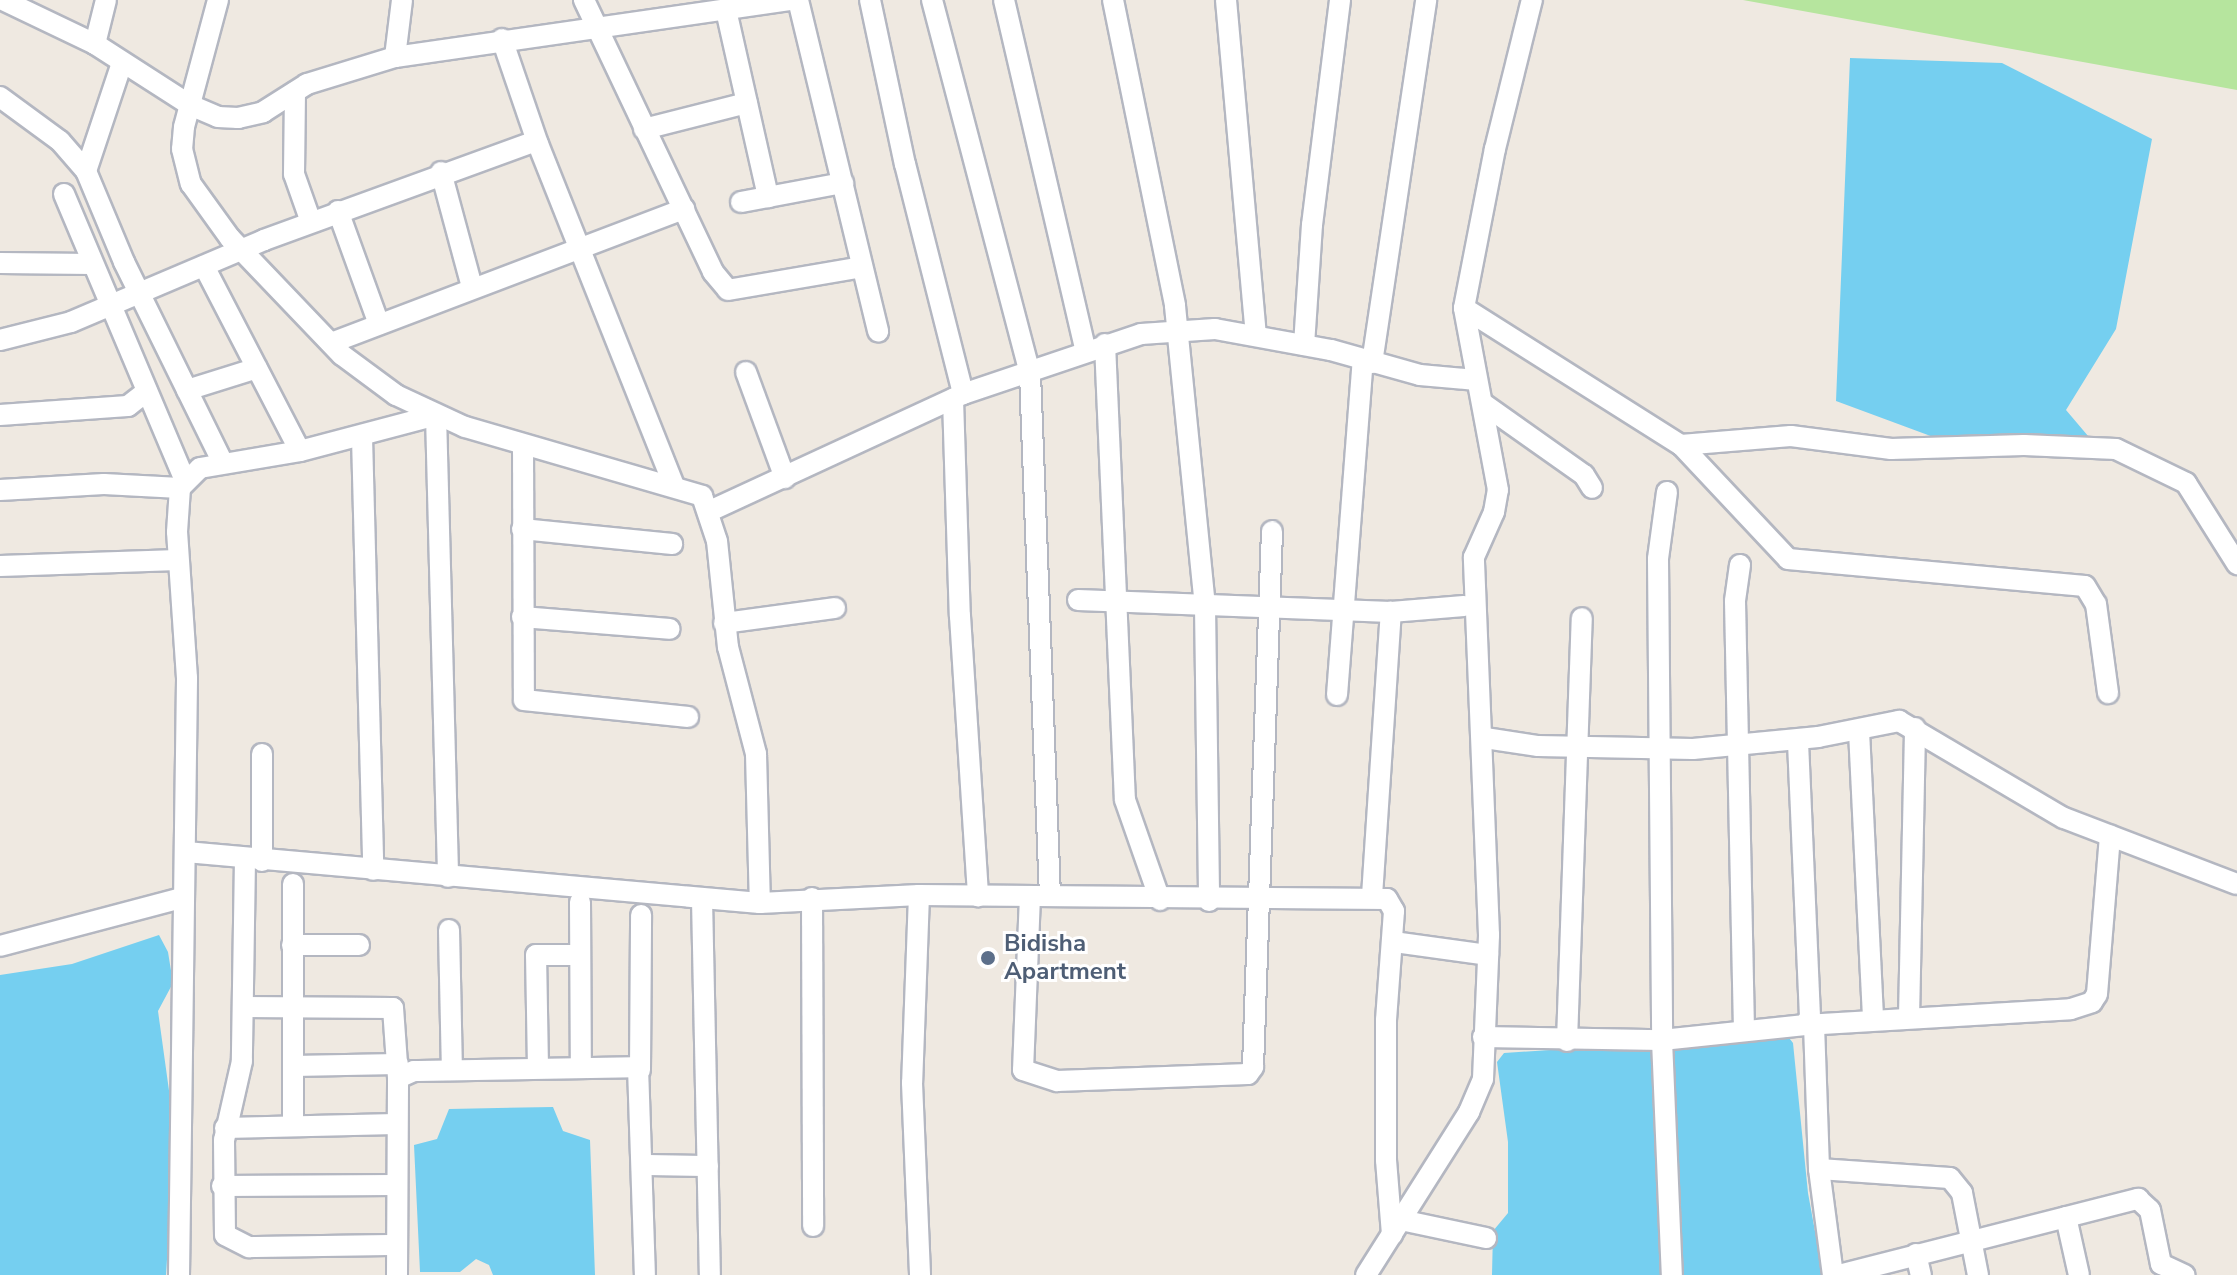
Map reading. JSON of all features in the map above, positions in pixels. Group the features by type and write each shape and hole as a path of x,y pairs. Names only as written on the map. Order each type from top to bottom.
{"street":[{"path":"95,44 106,0"},
{"path":"218,0 190,105 182,149 191,184 241,250 331,343 396,395 436,415 523,445 674,485 702,496 710,511 724,623 756,754 760,903"},
{"path":"395,57 402,0"},
{"path":"584,0 713,272 728,290 862,267"},
{"path":"15,2 95,44 190,105 218,117 238,118 263,112 295,92 395,57 716,7 795,0 878,331"},
{"path":"870,0 958,397 960,629 978,896"},
{"path":"932,0 1030,374 1040,896 1021,1057 1023,1070 1033,1077 1057,1081 1248,1074 1253,1067 1256,901 1272,531"},
{"path":"1004,0 1095,348 1117,599 1125,800 1160,900"},
{"path":"1113,0 1164,231 1176,329 1205,606 1209,901"},
{"path":"1226,0 1256,335"},
{"path":"1304,345 1312,225 1340,0"},
{"path":"1337,695 1368,361 1426,0"},
{"path":"1366,1275 1478,1095 1488,955 1485,738 1474,557 1494,512 1498,490 1485,405 1476,380 1464,308 1495,149 1532,0"},
{"path":"716,7 747,103 768,197"},
{"path":"502,39 536,141 674,485"},
{"path":"86,171 122,63"},
{"path":"295,92 294,174 311,222"},
{"path":"0,97 60,141 86,171 138,292 222,461"},
{"path":"644,129 747,103"},
{"path":"0,340 31,336 338,211 441,172 536,141"},
{"path":"441,172 472,287"},
{"path":"741,202 843,183"},
{"path":"64,194 147,391 182,484 178,560 187,678 186,852 182,898 184,1191 179,1275"},
{"path":"331,343 684,209"},
{"path":"338,211 379,324"},
{"path":"0,263 92,264"},
{"path":"204,266 300,451"},
{"path":"1464,308 1681,445 1788,559 2085,586 2096,604 2108,693"},
{"path":"710,511 958,397 1030,374 1095,348 1176,329 1256,335 1431,377 1476,380"},
{"path":"187,390 257,368"},
{"path":"746,372 785,478"},
{"path":"0,415 128,406 147,391"},
{"path":"1485,405 1584,475 1592,488"},
{"path":"0,490 104,484 182,484 200,468 222,461 300,451 436,415"},
{"path":"436,415 448,877"},
{"path":"1681,445 1791,436 1904,450 2024,445 2116,449 2186,483 2237,564"},
{"path":"362,437 373,870"},
{"path":"523,445 524,700 688,717"},
{"path":"1667,492 1658,541 1662,1040 1672,1275"},
{"path":"522,529 672,544"},
{"path":"0,566 178,560"},
{"path":"1740,565 1735,601 1736,746 1744,1030"},
{"path":"1078,600 1117,599 1270,610 1391,612 1464,606"},
{"path":"724,623 835,608"},
{"path":"1372,896 1391,612"},
{"path":"522,617 670,629"},
{"path":"1567,1041 1581,747 1582,618"},
{"path":"1485,738 1581,747 1660,749 1736,746 1859,731 1885,722 1915,728 2029,801 2110,836 2237,884"},
{"path":"1909,1018 1915,728"},
{"path":"1859,731 1873,1020"},
{"path":"1798,740 1809,1025 1819,1169 1833,1275"},
{"path":"262,754 243,1007 242,1061 225,1128 222,1186 225,1235 235,1243 396,1245"},
{"path":"1483,1037 1567,1041 1662,1040 1873,1020 2071,1009 2092,1002 2097,994 2110,836"},
{"path":"186,852 760,903 919,895 1209,901 1372,896 1387,899 1394,911 1394,942 1386,1020 1386,1160 1396,1227"},
{"path":"293,884 293,1126"},
{"path":"919,895 912,1083 920,1275"},
{"path":"0,946 182,898"},
{"path":"812,898 813,1226"},
{"path":"702,899 710,1275"},
{"path":"580,902 581,1068"},
{"path":"641,915 640,1070 645,1275"},
{"path":"449,930 452,1070"},
{"path":"1394,942 1488,955"},
{"path":"292,945 359,945"},
{"path":"538,1068 536,955 580,955"},
{"path":"243,1007 393,1008 398,1071 395,1185 397,1275"},
{"path":"293,1066 398,1071 538,1068 640,1070"},
{"path":"225,1128 396,1124"},
{"path":"644,1165 708,1166"},
{"path":"1819,1169 1950,1178 1962,1193 1978,1275"},
{"path":"222,1186 395,1185"},
{"path":"1839,1275 1971,1240 2144,1200 2150,1210 2156,1256 2168,1269 2185,1275"},
{"path":"2066,1217 2079,1275"},
{"path":"1396,1227 1486,1238"},
{"path":"1916,1254 1921,1275"}],"green space":[{"path":"1743,0 2237,0 2237,90"}],"water":[{"path":"1850,58 2002,63 2152,139 2116,329 2066,410 2094,443 1936,438 1836,401"},
{"path":"159,935 168,952 173,983 158,1011 175,1134 166,1275 0,1275 0,975 72,964"},
{"path":"1786,1034 1793,1043 1808,1193 1823,1275 1492,1275 1493,1231 1508,1213 1508,1142 1497,1062 1504,1053"},
{"path":"553,1107 563,1131 590,1140 595,1275 493,1275 489,1265 476,1259 460,1272 420,1272 414,1145 437,1139 449,1109"}],"place":[{"name":"Bidisha Apartment","path":"988,958"}]}
